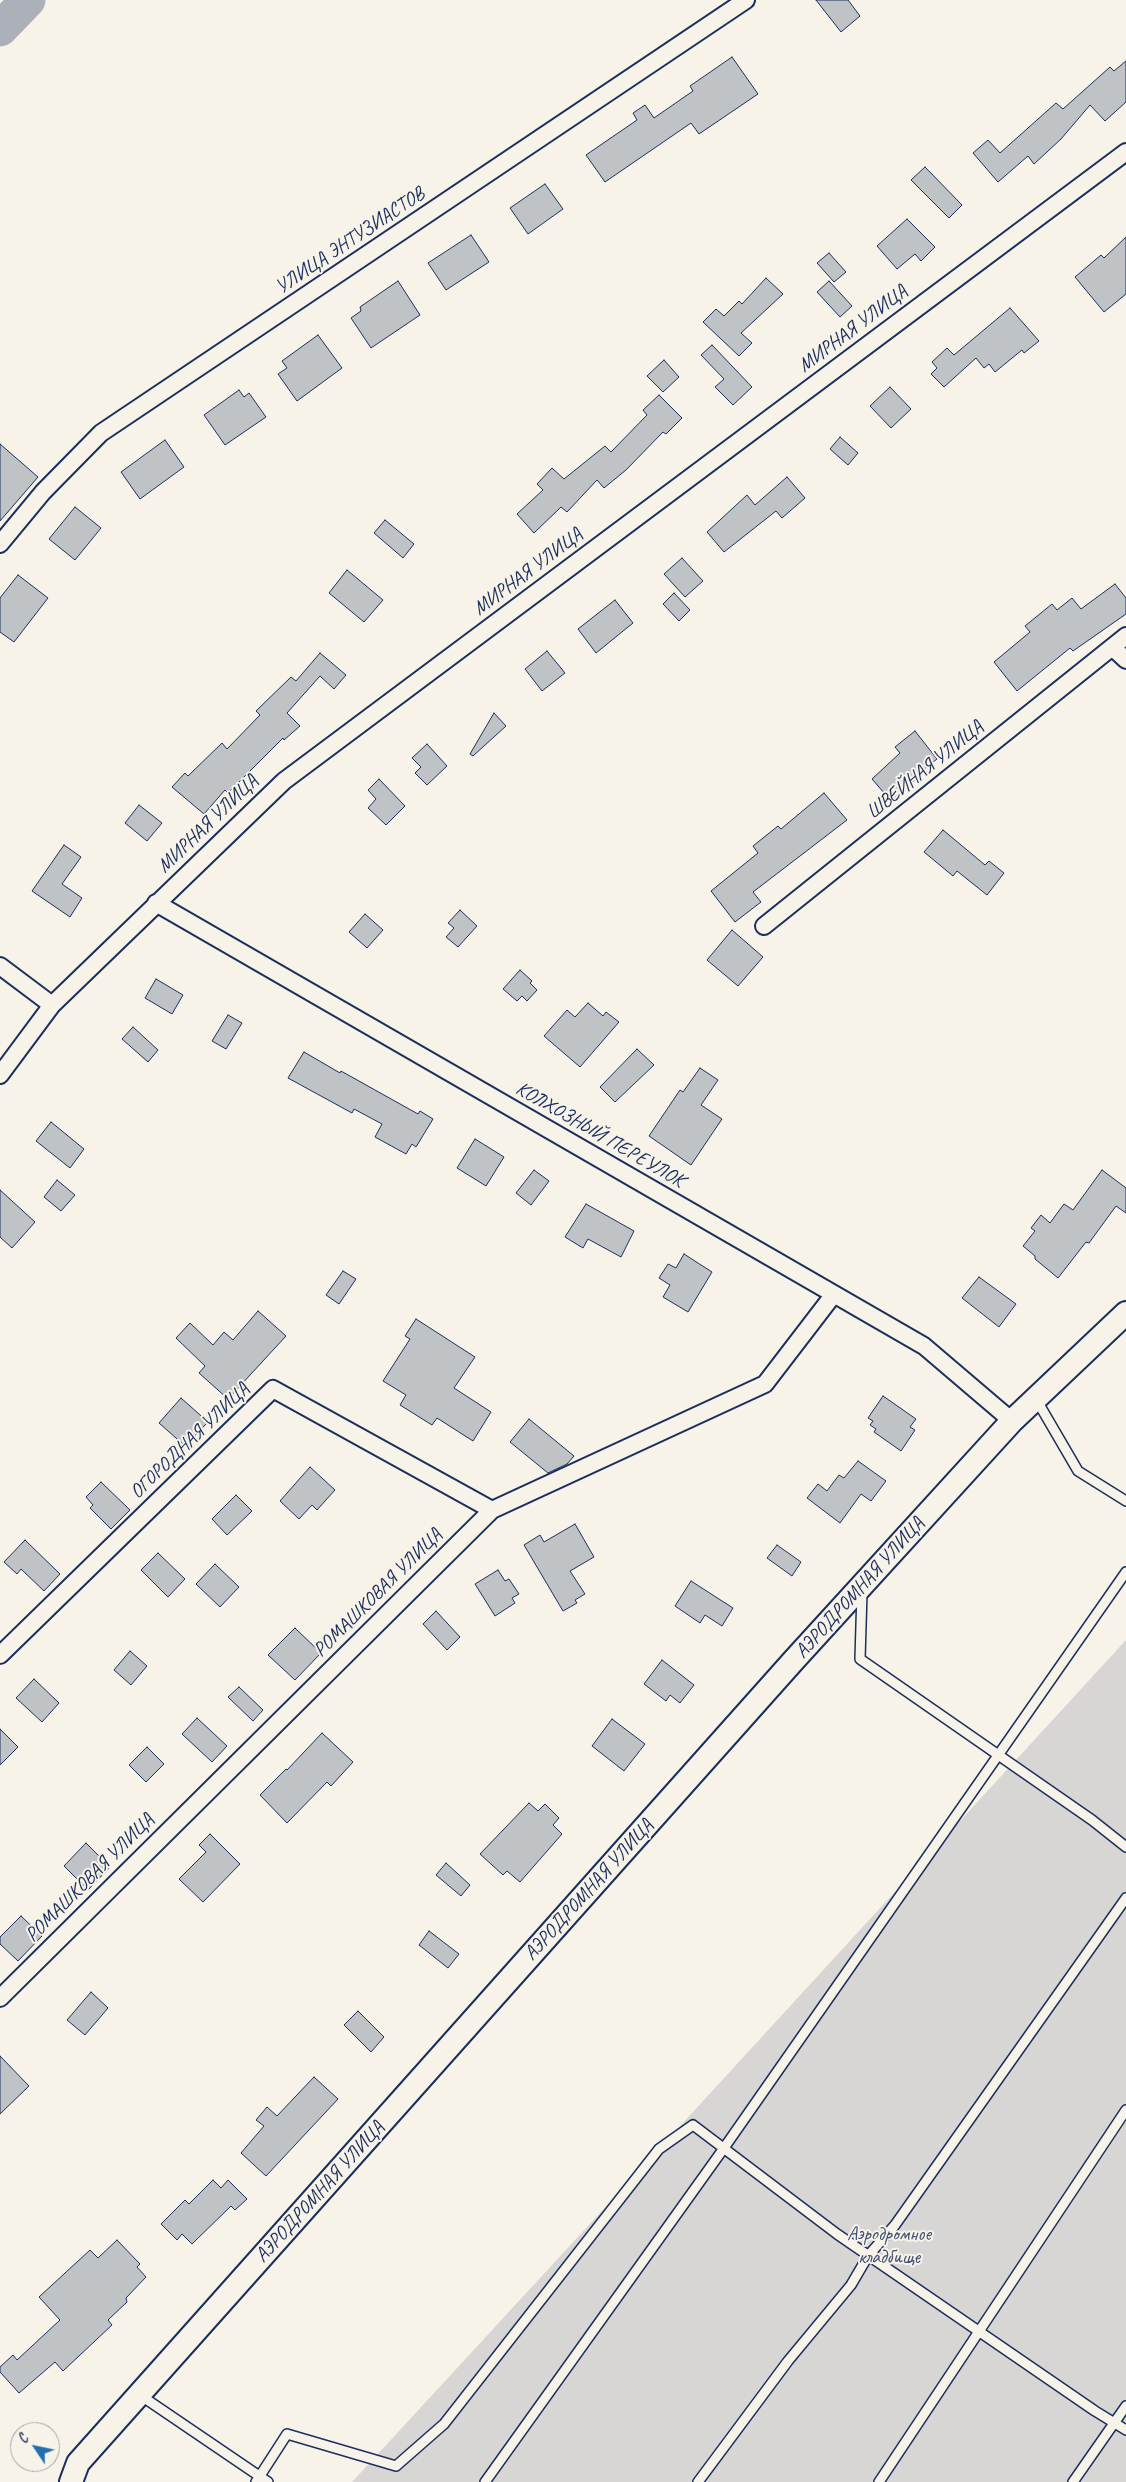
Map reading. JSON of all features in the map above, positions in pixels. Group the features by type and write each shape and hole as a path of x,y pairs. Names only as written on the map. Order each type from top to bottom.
{"street":[{"name":"УЛИЦА ЭНТУЗИАСТОВ","path":"0,544 43,492 101,433 746,0"},
{"name":"МИРНАЯ УЛИЦА","path":"0,1075 52,1005 284,781 1126,152"},
{"name":"ШВЕЙНАЯ УЛИЦА","path":"764,926 1126,636"},
{"path":"1112,647 1126,660"},
{"name":"КОЛХОЗНЫЙ ПЕРЕУЛОК","path":"156,903 924,1346 1012,1421"},
{"path":"0,966 52,1005"},
{"name":"РОМАШКОВАЯ УЛИЦА","path":"0,1998 492,1510 765,1384 834,1294"},
{"name":"АЭРОДРОМНАЯ УЛИЦА","path":"71,2482 78,2463 862,1586 1012,1421 1126,1313"},
{"name":"ОГОРОДНАЯ УЛИЦА","path":"0,1655 272,1389 492,1510"}],"lane":[{"path":"1036,1398 1078,1471 1126,1501"},
{"path":"485,2482 724,2148 1000,1756 1126,1572"},
{"path":"862,1586 860,1659 1126,1846"},
{"path":"698,2482 806,2338 851,2285 868,2256 895,2225 1126,1898"},
{"path":"878,2482 1126,2110"},
{"path":"258,2479 287,2434 396,2466 444,2424 658,2149 693,2125 868,2256 1126,2430"},
{"path":"139,2394 258,2479 268,2482"},
{"path":"1073,2482 1126,2406"}],"green space":[{"name":"Аэродромное кладбище","path":"1126,1640 1126,2482 352,2482 659,2149"}],"building":[{"path":"816,0 848,0 860,16 841,32"},
{"path":"732,57 758,94 699,134 691,123 605,182 586,155 637,120 633,113 645,105 654,118 693,91 690,86"},
{"path":"1126,61 1126,102 1105,121 1090,105 1061,139 1034,164 1028,156 998,182 973,153 988,140 1000,153 1056,103 1063,109 1110,67 1114,71"},
{"path":"925,167 962,205 949,218 911,180"},
{"path":"545,184 563,209 528,234 510,208"},
{"path":"907,219 935,247 921,261 915,254 897,269 877,246"},
{"path":"471,235 489,262 446,290 428,263"},
{"path":"1126,237 1126,294 1104,312 1075,277 1101,255 1104,258"},
{"path":"829,253 846,272 834,282 817,263"},
{"path":"766,278 783,294 741,333 752,343 739,356 703,322 716,309 724,316 739,301 742,304"},
{"path":"398,281 420,315 371,348 351,318 361,311 360,307"},
{"path":"829,281 852,306 840,317 817,292"},
{"path":"1010,308 1039,341 1024,353 1022,350 995,372 989,364 984,368 976,358 944,387 931,374 937,368 932,362 947,348 954,355"},
{"path":"318,335 342,368 297,401 278,374 287,368 282,361"},
{"path":"712,345 752,387 733,405 715,387 724,379 701,355"},
{"path":"664,360 679,377 663,392 647,376"},
{"path":"890,387 911,409 891,428 870,406"},
{"path":"239,390 244,397 249,393 266,417 225,445 204,415"},
{"path":"659,395 682,418 666,434 663,432 626,470 604,488 597,480 567,512 561,507 534,533 517,514 543,490 537,484 552,468 564,479 605,446 611,452 647,415 643,410"},
{"path":"840,437 858,453 848,465 830,449"},
{"path":"165,440 184,467 140,499 121,472"},
{"path":"0,444 38,477 0,521"},
{"path":"787,477 805,498 782,518 776,511 724,552 707,532 747,495 755,505"},
{"path":"75,507 101,528 75,560 49,539"},
{"path":"385,520 414,544 403,558 374,533"},
{"path":"682,558 703,581 685,597 664,574"},
{"path":"347,570 383,600 364,622 329,593"},
{"path":"18,575 48,598 14,642 0,632 0,598"},
{"path":"1115,584 1126,598 1126,614 1073,651 1070,648 1017,691 994,662 1030,632 1025,626 1052,604 1057,610 1072,598 1081,609"},
{"path":"674,593 690,610 679,621 663,604"},
{"path":"615,600 633,623 596,653 578,629"},
{"path":"547,651 565,673 542,691 525,669"},
{"path":"320,653 346,675 334,689 320,676 287,713 300,726 284,740 283,738 228,793 225,790 204,814 172,787 185,773 188,776 222,743 227,749 260,715 256,711 291,677 296,681"},
{"path":"494,713 506,726 473,756 470,754"},
{"path":"915,731 937,759 914,777 916,779 891,801 872,779 900,753 895,747"},
{"path":"427,744 447,766 427,785 415,773 421,767 412,758"},
{"path":"379,779 405,806 386,825 368,808 376,799 368,790"},
{"path":"824,793 847,820 753,892 761,902 735,922 711,891 758,853 753,846 778,826 781,829"},
{"path":"139,805 162,823 147,841 125,823"},
{"path":"943,830 985,865 989,861 1004,873 987,895 957,871 953,876 924,852"},
{"path":"64,845 81,857 62,884 82,898 70,917 32,891"},
{"path":"460,910 477,926 458,947 446,937 454,928 448,923"},
{"path":"365,914 383,930 367,948 349,932"},
{"path":"732,930 763,957 738,986 707,960"},
{"path":"520,970 532,981 530,983 537,990 527,1001 522,996 517,1001 503,989"},
{"path":"156,979 183,995 172,1014 145,998"},
{"path":"588,1003 603,1016 606,1012 619,1022 580,1067 544,1036 567,1010 575,1017"},
{"path":"228,1015 242,1023 226,1049 212,1041"},
{"path":"133,1027 158,1050 148,1062 122,1039"},
{"path":"637,1049 654,1065 615,1102 600,1087"},
{"path":"304,1052 418,1114 420,1111 433,1119 416,1147 412,1144 406,1154 375,1137 382,1124 354,1109 352,1113 288,1078"},
{"path":"700,1068 718,1080 701,1105 722,1119 691,1165 649,1136 680,1090 683,1092"},
{"path":"51,1122 84,1149 70,1168 36,1141"},
{"path":"475,1139 504,1157 486,1186 457,1168"},
{"path":"534,1170 549,1181 531,1205 516,1193"},
{"path":"1102,1170 1126,1188 1126,1213 1116,1206 1089,1243 1086,1242 1058,1278 1023,1246 1035,1231 1031,1228 1041,1215 1050,1223 1064,1204 1073,1210"},
{"path":"57,1180 75,1195 61,1211 44,1197"},
{"path":"0,1190 35,1222 12,1248 0,1237"},
{"path":"586,1204 634,1231 621,1257 588,1239 583,1248 565,1237"},
{"path":"684,1254 712,1272 688,1312 663,1297 670,1285 659,1278 668,1264 676,1268"},
{"path":"343,1271 356,1279 339,1304 326,1295"},
{"path":"979,1277 1016,1304 999,1327 962,1298"},
{"path":"258,1311 286,1336 228,1399 199,1373 205,1366 176,1338 190,1323 213,1345 224,1332 233,1340"},
{"path":"416,1319 475,1357 454,1388 491,1412 473,1441 437,1418 432,1425 400,1405 406,1395 383,1381 410,1339 405,1336"},
{"path":"883,1396 916,1419 910,1427 915,1430 901,1451 874,1432 876,1429 870,1425 873,1421 868,1418"},
{"path":"181,1398 208,1422 185,1446 159,1423"},
{"path":"529,1419 574,1456 567,1464 548,1473 510,1442"},
{"path":"858,1461 886,1481 871,1501 861,1494 840,1523 807,1498 818,1484 827,1491 839,1475 844,1478"},
{"path":"310,1467 335,1490 317,1510 312,1505 299,1519 280,1501"},
{"path":"101,1482 130,1510 111,1529 90,1508 93,1505 86,1497"},
{"path":"236,1495 252,1511 227,1535 212,1519"},
{"path":"575,1524 594,1557 570,1571 585,1594 575,1600 577,1603 563,1611 524,1545 540,1535 544,1542"},
{"path":"25,1540 60,1574 44,1591 21,1569 17,1574 4,1562"},
{"path":"777,1545 801,1562 792,1576 767,1558"},
{"path":"158,1553 185,1579 168,1597 141,1570"},
{"path":"215,1564 239,1587 220,1607 196,1584"},
{"path":"498,1570 505,1581 509,1579 519,1594 512,1598 515,1603 495,1616 475,1584"},
{"path":"691,1581 733,1608 722,1626 705,1615 700,1623 675,1606"},
{"path":"436,1611 460,1637 447,1650 423,1624"},
{"path":"295,1628 321,1653 295,1680 268,1655"},
{"path":"130,1651 147,1666 131,1685 114,1670"},
{"path":"662,1660 694,1685 680,1703 670,1695 666,1701 644,1684"},
{"path":"34,1679 59,1703 42,1722 16,1698"},
{"path":"239,1687 263,1710 253,1721 228,1697"},
{"path":"197,1718 227,1746 212,1762 182,1734"},
{"path":"612,1719 645,1744 624,1771 592,1746"},
{"path":"0,1729 18,1747 0,1765"},
{"path":"322,1733 353,1762 331,1786 327,1782 287,1823 260,1795"},
{"path":"147,1747 164,1764 146,1782 129,1765"},
{"path":"529,1803 538,1811 545,1804 559,1818 553,1825 562,1834 520,1882 507,1871 503,1875 480,1854"},
{"path":"210,1834 240,1864 203,1902 179,1879 206,1852 199,1845"},
{"path":"86,1843 110,1867 88,1890 64,1866"},
{"path":"446,1863 470,1885 461,1896 436,1875"},
{"path":"21,1916 42,1936 18,1961 0,1944 0,1937"},
{"path":"429,1931 459,1954 448,1968 419,1945"},
{"path":"91,1992 108,2008 85,2035 67,2020"},
{"path":"358,2011 384,2037 371,2052 344,2025"},
{"path":"0,2056 29,2086 0,2114"},
{"path":"314,2077 338,2099 266,2176 241,2153 264,2126 256,2120 267,2107 277,2116"},
{"path":"213,2180 221,2188 228,2180 247,2199 235,2210 231,2206 192,2244 182,2234 177,2240 161,2224 185,2200 189,2204"},
{"path":"117,2240 140,2264 137,2267 146,2277 126,2298 127,2302 108,2320 112,2325 63,2371 55,2362 19,2393 0,2372 0,2367 13,2355 17,2360 60,2320 39,2297 90,2250 98,2258"}],"waterway":[{"path":"0,29 28,0"}]}
